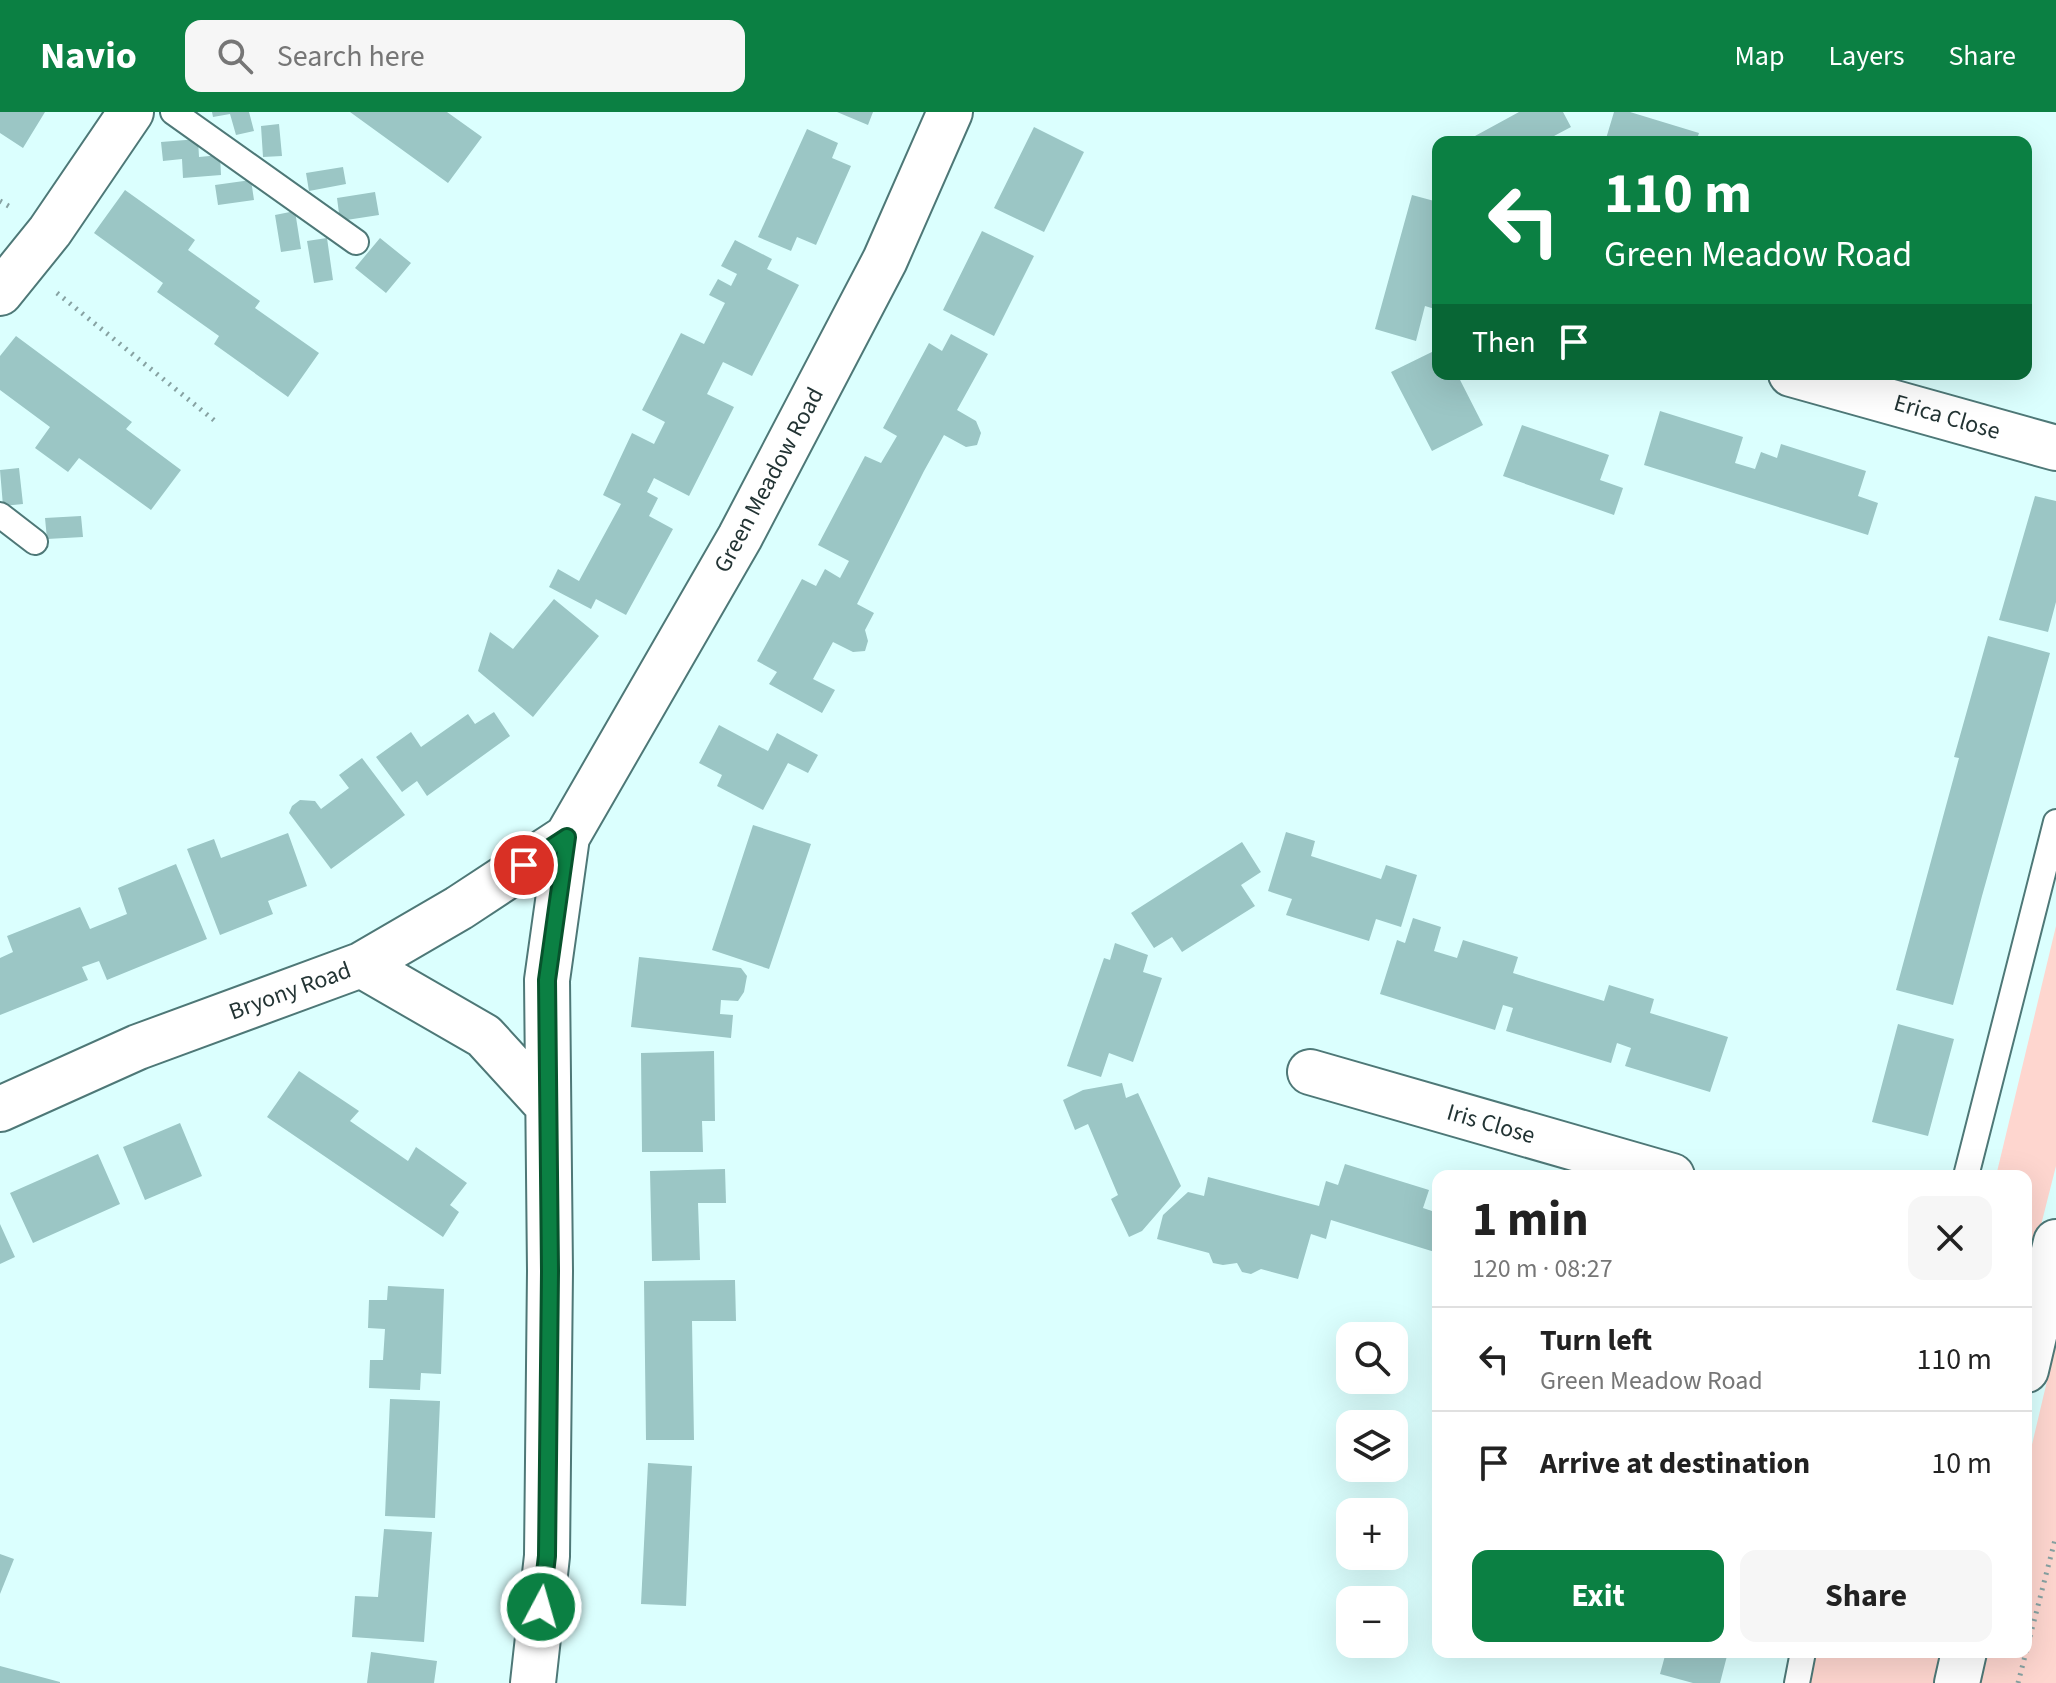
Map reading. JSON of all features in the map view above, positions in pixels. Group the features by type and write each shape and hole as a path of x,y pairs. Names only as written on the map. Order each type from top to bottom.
{"street":[{"path":"11,279 50,231 131,112"},
{"name":"Green Meadow Road","path":"533,1683 547,1556 550,1271 547,980 567,837 740,537 885,260 950,112"},
{"name":"Erica Close","path":"1812,380 2056,448"},
{"name":"Green Meadow Road","path":"361,965 459,908 567,837"},
{"name":"Bryony Road","path":"0,1109 138,1047 361,965 484,1036 548,1106"},
{"name":"Iris Close","path":"1310,1072 1651,1170"},
{"path":"2032,1332 2043,1263"},
{"path":"1957,1683 1963,1658"}],"lane":[{"path":"173,112 356,242"},
{"path":"0,515 35,542"},
{"path":"1968,1170 2056,822"},
{"path":"1797,1683 1802,1658"}],"path":[{"path":"11,279 215,421"},
{"path":"2032,1629 2056,1536"},
{"path":"2018,1683 2024,1658"}],"shaded area":[{"path":"2056,926 2056,1166 2032,1260 2032,1170 1997,1170"},
{"path":"2056,1343 2056,1683 1806,1683 1811,1658 2032,1658 2032,1445"}],"building":[{"path":"0,112 45,112 23,148 0,133"},
{"path":"212,112 249,112 254,131 236,135 230,114 213,117"},
{"path":"350,112 447,112 482,137 448,183"},
{"path":"837,112 873,112 868,125"},
{"path":"1519,112 1563,112 1571,127 1554,136 1475,136"},
{"path":"1614,112 1630,112 1699,133 1698,136 1607,136"},
{"path":"279,124 282,156 263,157 261,126"},
{"path":"1034,127 1084,152 1044,232 994,208"},
{"path":"807,129 838,143 832,158 851,166 816,245 797,237 791,251 758,237"},
{"path":"198,139 199,157 220,155 221,175 183,178 182,159 163,161 161,142"},
{"path":"343,167 346,184 309,191 306,173"},
{"path":"251,180 254,200 218,205 215,185"},
{"path":"125,190 195,240 188,250 260,301 255,308 319,353 288,397 214,344 219,336 157,292 163,283 94,233"},
{"path":"375,192 379,215 340,221 337,198"},
{"path":"1412,195 1432,200 1432,308 1425,306 1416,341 1375,329"},
{"path":"295,211 301,249 281,252 275,215"},
{"path":"982,231 1034,256 994,336 943,310"},
{"path":"327,238 333,280 314,283 307,241"},
{"path":"380,238 411,263 386,293 355,268"},
{"path":"735,240 772,259 767,269 799,285 752,376 723,362 707,394 734,407 689,496 654,478 647,492 658,498 649,516 673,529 626,615 596,599 591,609 549,587 558,569 579,581 621,504 603,495 632,433 654,444 665,422 642,410 681,333 704,344 725,303 709,295 718,279 731,286 737,274 721,266"},
{"path":"951,334 988,354 957,410 976,421 981,433 977,445 966,447 944,435 857,604 874,613 865,630 868,641 865,651 853,652 833,642 813,679 835,690 822,713 769,684 777,672 757,661 802,579 816,586 825,569 840,578 849,561 818,545 865,456 881,463 897,436 883,428 929,343 942,351"},
{"path":"16,336 132,422 126,429 181,470 151,510 79,458 68,472 35,448 50,427 0,390 0,356"},
{"path":"1432,352 1432,380 1460,380 1483,425 1432,451 1391,372"},
{"path":"1660,411 1743,437 1735,463 1755,469 1761,452 1777,458 1781,444 1866,471 1858,496 1878,503 1868,535 1644,465"},
{"path":"1522,425 1609,455 1600,480 1623,488 1614,515 1503,476"},
{"path":"19,468 23,504 3,506 0,470"},
{"path":"2035,496 2056,501 2056,602 2048,632 1999,620"},
{"path":"81,516 83,537 47,539 45,518"},
{"path":"554,599 599,636 533,717 478,671 490,632 513,649"},
{"path":"1988,636 2050,653 1953,1005 1896,990 1959,758 1954,757"},
{"path":"494,712 510,736 427,796 417,781 402,792 376,757 411,732 421,747 468,714 475,724"},
{"path":"719,725 768,751 777,733 818,755 808,773 788,763 763,810 717,786 722,775 699,763"},
{"path":"362,758 405,815 331,869 289,813 300,800 315,801 321,809 349,788 339,775"},
{"path":"753,825 811,844 769,969 712,950"},
{"path":"1286,832 1315,841 1311,856 1381,879 1386,865 1417,875 1401,927 1376,919 1369,941 1286,915 1292,899 1268,891"},
{"path":"288,833 307,886 268,901 273,914 220,935 187,849 214,839 221,858"},
{"path":"1242,842 1261,872 1241,885 1255,906 1182,952 1172,937 1154,948 1131,913"},
{"path":"176,864 207,939 107,980 99,961 82,967 88,980 0,1015 0,958 13,952 7,936 80,907 90,929 127,914 118,888"},
{"path":"1413,918 1441,927 1434,951 1457,958 1463,940 1518,957 1513,973 1604,1001 1609,985 1654,999 1650,1013 1728,1037 1710,1092 1625,1066 1631,1048 1617,1043 1611,1063 1506,1031 1513,1008 1503,1005 1495,1030 1380,994 1397,940 1405,943"},
{"path":"1115,943 1148,955 1143,972 1162,978 1133,1062 1109,1053 1101,1077 1067,1066 1104,958 1110,960"},
{"path":"639,957 741,968 747,976 744,992 738,1001 721,1000 720,1014 733,1015 731,1038 631,1027"},
{"path":"1898,1024 1954,1039 1928,1136 1872,1122"},
{"path":"714,1051 715,1121 702,1121 703,1152 642,1152 641,1053"},
{"path":"299,1071 359,1111 350,1121 408,1161 416,1147 467,1183 450,1205 459,1212 443,1237 267,1117"},
{"path":"1122,1083 1126,1098 1138,1093 1181,1186 1142,1231 1129,1237 1111,1199 1118,1195 1088,1124 1075,1130 1063,1100 1083,1090"},
{"path":"180,1123 202,1176 145,1200 123,1147"},
{"path":"98,1154 120,1204 33,1243 10,1193"},
{"path":"1345,1164 1429,1190 1423,1208 1432,1211 1432,1251 1331,1220 1326,1239 1311,1234 1298,1279 1261,1269 1251,1274 1242,1272 1237,1263 1213,1263 1209,1253 1157,1239 1163,1215 1188,1192 1204,1196 1208,1177 1319,1206 1326,1181 1338,1185"},
{"path":"725,1169 726,1203 698,1203 700,1260 652,1261 650,1171"},
{"path":"0,1224 15,1257 0,1264"},
{"path":"735,1280 736,1321 692,1321 694,1440 646,1440 644,1281"},
{"path":"388,1286 444,1289 441,1374 421,1373 420,1390 369,1388 370,1360 383,1360 385,1329 368,1328 369,1300 387,1300"},
{"path":"390,1399 440,1401 435,1518 385,1516"},
{"path":"648,1463 692,1466 686,1606 641,1604"},
{"path":"384,1529 432,1532 424,1642 352,1637 355,1596 378,1597"},
{"path":"0,1554 14,1559 0,1594"},
{"path":"371,1652 437,1661 434,1683 367,1683"},
{"path":"1664,1658 1726,1658 1720,1683 1693,1683 1660,1674"},
{"path":"0,1666 60,1682 60,1683 0,1683"}],"route":[{"path":"524,865 567,837 547,980 550,1271 547,1556 541,1607"}]}
